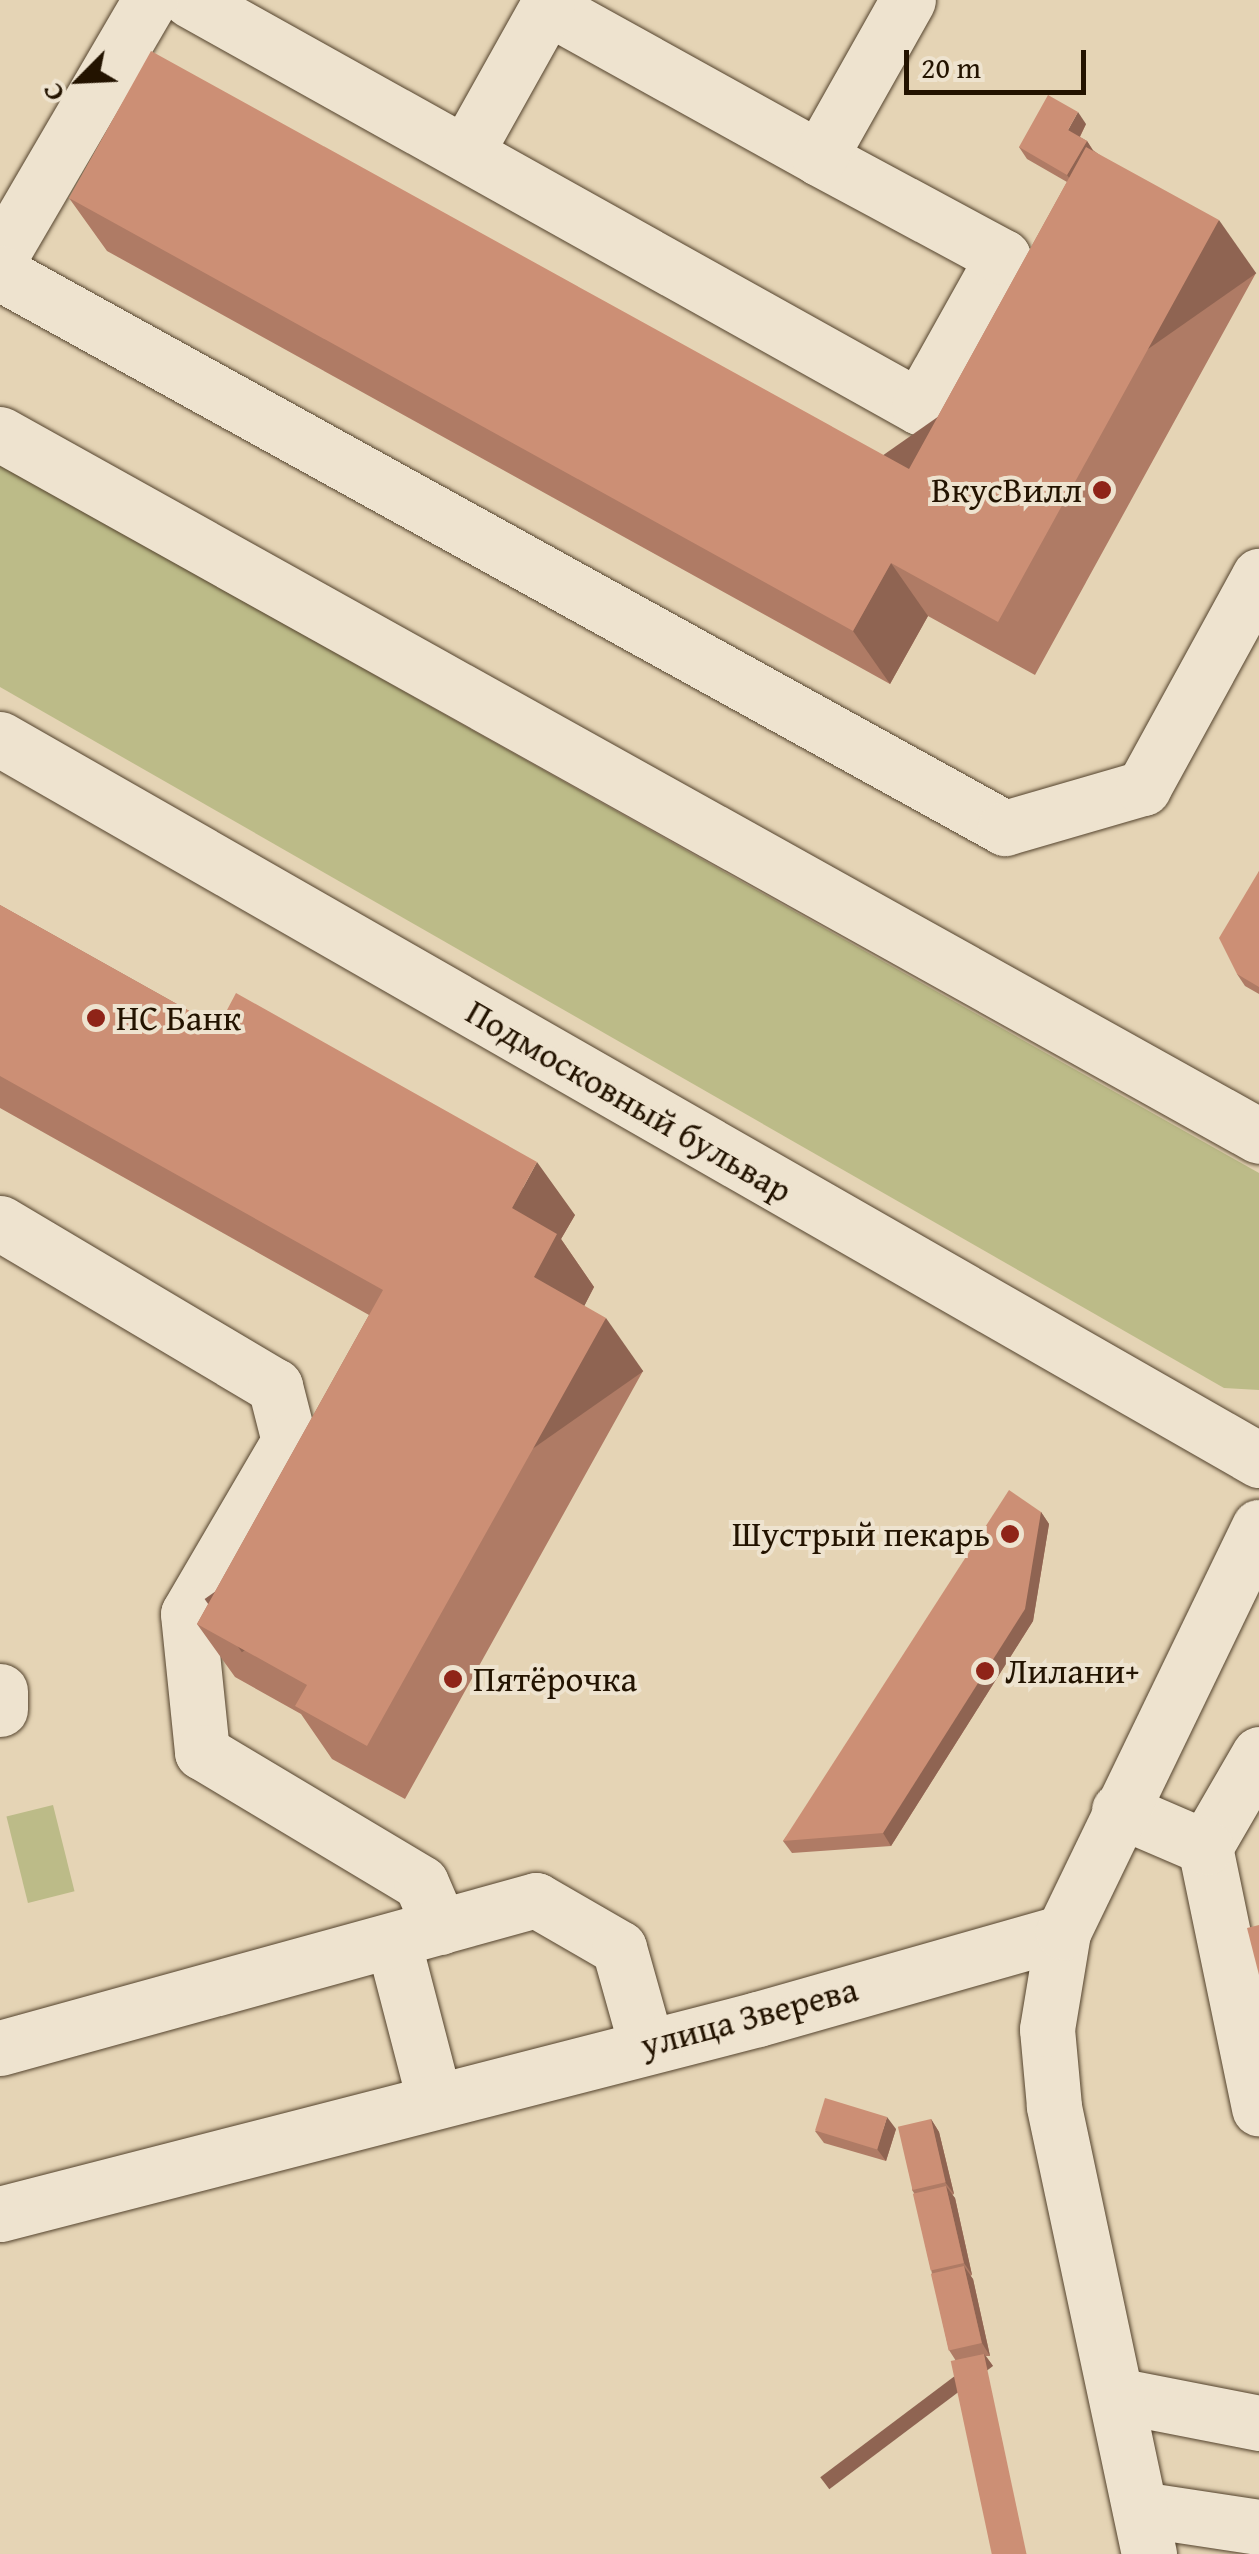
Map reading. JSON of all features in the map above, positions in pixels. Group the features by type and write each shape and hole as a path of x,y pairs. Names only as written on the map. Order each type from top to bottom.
{"street":[{"path":"0,258 14,197 150,0"},
{"path":"190,0 919,407 1003,257 550,4 466,152"},
{"path":"820,158 908,0"},
{"path":"0,273 1005,828 1142,788 1259,576"},
{"path":"0,434 1259,1136"},
{"name":"Подмосковный бульвар","path":"0,739 1259,1460"},
{"path":"0,1223 276,1386 288,1441 188,1614 202,1752 421,1883 416,1934 434,2098"},
{"path":"1259,1527 1063,1932 1046,2029 1054,2106 1144,2531 1259,2528"},
{"path":"0,1691 0,1709"},
{"path":"1259,1754 1205,1846 1259,2108"},
{"path":"1119,1810 1205,1846"},
{"path":"0,2048 536,1900 619,1948 646,2044"},
{"name":"улица Зверева","path":"0,2214 1063,1932"},
{"path":"1116,2395 1259,2423"}],"shaded area":[{"path":"0,464 1259,1173 1259,1390 1224,1388 0,687"},
{"path":"53,1805 75,1891 28,1903 6,1817"}],"building":[{"path":"151,51 909,469 1086,147 1219,220 998,622 891,563 853,631 69,198"},
{"path":"1048,95 1078,112 1068,130 1087,141 1067,175 1019,147"},
{"path":"1259,871 1259,987 1237,974 1219,938"},
{"path":"0,905 218,1027 236,993 537,1162 512,1208 557,1234 534,1277 606,1318 367,1746 295,1706 307,1685 197,1624 383,1290 0,1076"},
{"path":"1009,1490 1041,1512 1025,1609 883,1833 783,1841"},
{"path":"1259,1925 1259,1975 1247,1928"},
{"path":"825,2098 887,2117 877,2150 815,2131"},
{"path":"931,2119 946,2182 912,2190 898,2127"},
{"path":"946,2186 964,2263 931,2271 913,2194"},
{"path":"964,2266 982,2343 949,2351 931,2274"},
{"path":"984,2354 1027,2554 992,2554 951,2361"}],"place":[{"name":"ВкусВилл","path":"1102,490"},
{"name":"НС Банк","path":"96,1018"},
{"name":"Шустрый пекарь","path":"1010,1534"},
{"name":"Лилани+","path":"985,1671"},
{"name":"Пятёрочка","path":"453,1679"}]}
